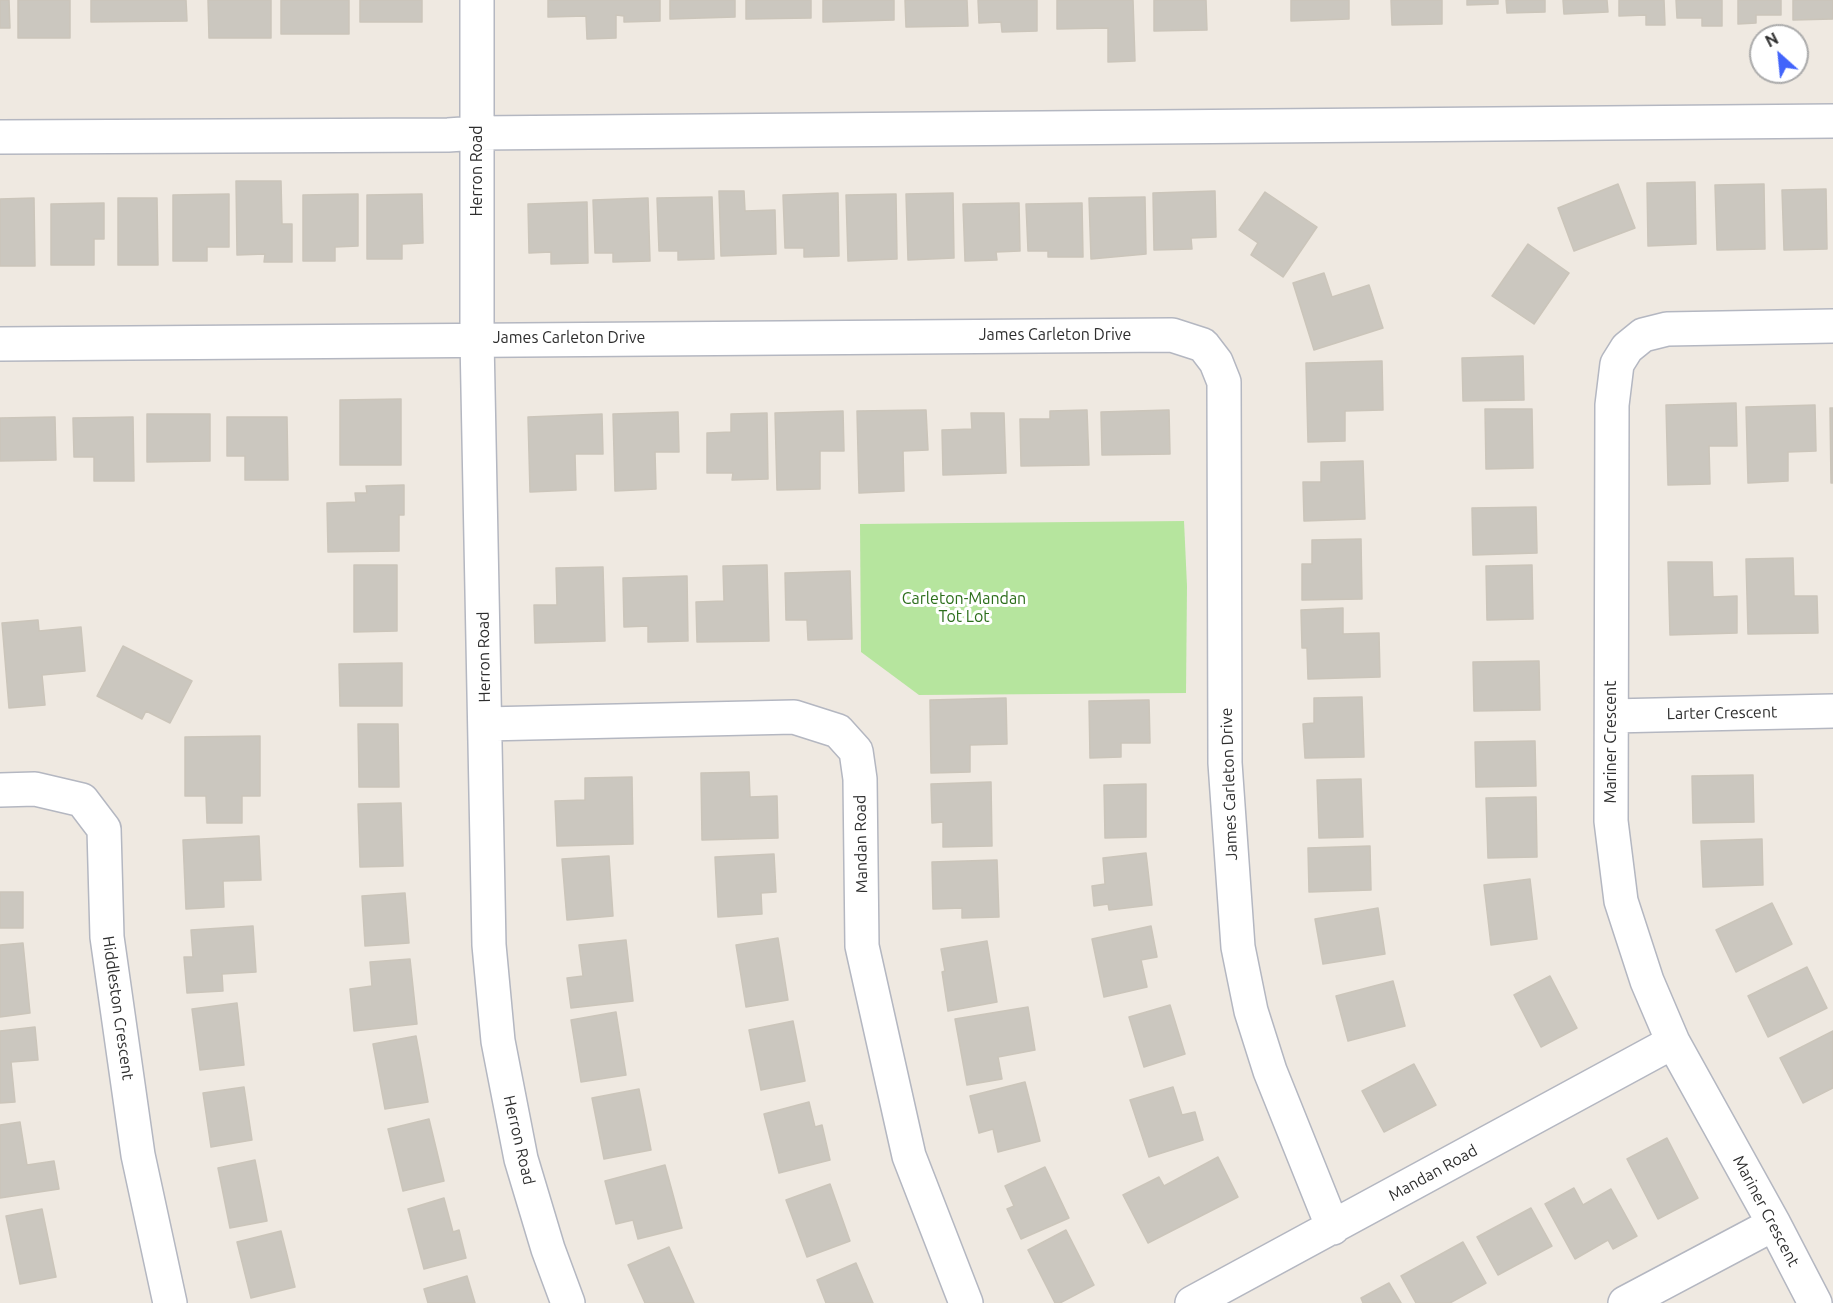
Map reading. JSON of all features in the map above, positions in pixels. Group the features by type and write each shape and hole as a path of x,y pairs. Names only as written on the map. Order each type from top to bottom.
{"street":[{"name":"Herron Road","path":"477,0 477,339 489,945 498,1041 521,1160 548,1249 568,1303"},
{"path":"0,137 1833,122"},
{"name":"Mariner Crescent","path":"1815,1303 1673,1042 1647,981 1621,901 1611,821 1612,405 1617,364 1627,348 1643,335 1667,329 1833,326"},
{"name":"James Carleton Drive","path":"0,344 1172,334 1203,345 1216,362 1224,382 1225,764 1238,947 1251,1011 1270,1071 1333,1228"},
{"name":"Larter Crescent","path":"1612,716 1833,711"},
{"name":"Mandan Road","path":"485,724 794,717 838,731 856,751 860,779 862,946 909,1156 966,1303"},
{"name":"Hiddleston Crescent","path":"0,790 35,789 82,800 104,829 107,938 138,1155 170,1303"},
{"name":"Mandan Road","path":"1192,1303 1673,1042"},
{"path":"1625,1303 1774,1224"}],"green space":[{"name":"Carleton-Mandan Tot Lot","path":"1184,521 1187,586 1186,693 919,695 861,652 860,524"}],"building":[{"path":"0,0 9,0 10,28 0,28"},
{"path":"18,0 70,0 70,38 18,38"},
{"path":"91,0 186,0 187,21 91,22"},
{"path":"208,0 271,0 271,38 209,38"},
{"path":"281,0 349,0 349,34 281,34"},
{"path":"360,0 422,0 422,22 360,22"},
{"path":"548,0 660,0 660,21 624,22 624,16 616,15 616,38 587,39 586,16 548,17"},
{"path":"670,0 735,0 735,17 670,19"},
{"path":"746,0 811,0 811,18 746,19"},
{"path":"823,0 894,0 894,20 823,22"},
{"path":"905,0 967,0 968,26 906,27"},
{"path":"978,0 1037,0 1037,31 1002,32 1001,22 979,23"},
{"path":"1057,0 1133,0 1135,61 1108,62 1108,28 1057,29"},
{"path":"1154,0 1206,0 1207,30 1154,31"},
{"path":"1291,0 1349,0 1349,19 1291,21"},
{"path":"1391,0 1442,0 1442,24 1392,25"},
{"path":"1467,0 1498,0 1498,4 1467,5"},
{"path":"1506,0 1545,0 1545,12 1507,13"},
{"path":"1563,0 1607,0 1608,12 1564,14"},
{"path":"1619,0 1664,0 1665,25 1646,25 1646,15 1619,16"},
{"path":"1676,0 1722,0 1722,26 1702,26 1702,18 1677,18"},
{"path":"1738,0 1781,0 1781,15 1756,15 1756,23 1738,24"},
{"path":"1793,0 1833,0 1833,19 1793,20"},
{"path":"236,181 281,181 282,224 292,224 292,262 264,262 265,254 237,255"},
{"path":"1695,182 1696,244 1648,246 1647,183"},
{"path":"1618,184 1635,228 1574,251 1558,208"},
{"path":"1764,184 1765,249 1717,250 1715,185"},
{"path":"1826,189 1827,249 1784,250 1782,190"},
{"path":"719,191 744,191 745,211 775,210 776,254 721,256"},
{"path":"1215,191 1216,237 1191,238 1192,249 1154,250 1153,193"},
{"path":"1265,192 1317,227 1283,277 1251,255 1258,243 1239,230"},
{"path":"838,193 839,256 804,257 804,248 785,248 783,195"},
{"path":"953,193 954,258 908,260 906,194"},
{"path":"229,194 229,247 207,247 207,261 173,261 173,195"},
{"path":"358,194 358,246 335,247 335,261 303,261 303,195"},
{"path":"422,194 423,243 402,244 402,259 367,259 367,195"},
{"path":"896,194 897,259 848,261 846,195"},
{"path":"712,197 714,259 678,260 678,251 659,251 657,198"},
{"path":"1145,197 1146,254 1091,259 1089,198"},
{"path":"34,198 35,266 0,266 0,199"},
{"path":"118,198 157,198 158,265 118,265"},
{"path":"648,198 650,261 613,262 613,253 595,253 593,200"},
{"path":"587,202 588,263 551,264 551,252 529,253 528,204"},
{"path":"104,203 104,239 94,239 94,265 51,265 51,204"},
{"path":"1019,203 1020,251 996,252 997,260 965,261 963,204"},
{"path":"1082,203 1083,257 1048,257 1048,251 1028,251 1026,204"},
{"path":"1528,244 1569,273 1534,324 1492,296"},
{"path":"1324,273 1332,297 1369,285 1383,328 1314,350 1293,283"},
{"path":"1523,356 1524,400 1463,401 1462,358"},
{"path":"1382,361 1383,410 1345,411 1345,441 1308,442 1306,363"},
{"path":"401,399 401,465 340,465 340,400"},
{"path":"1736,403 1737,446 1709,446 1710,484 1668,485 1666,405"},
{"path":"1815,405 1816,451 1788,452 1788,481 1748,483 1746,407"},
{"path":"1830,408 1833,408 1833,483 1831,483"},
{"path":"1485,409 1532,409 1533,468 1486,469"},
{"path":"926,410 928,450 903,451 904,491 859,493 857,411"},
{"path":"1087,410 1089,465 1021,466 1020,419 1050,419 1050,411"},
{"path":"1169,410 1170,454 1102,455 1101,412"},
{"path":"843,411 844,451 820,451 820,489 777,490 775,413"},
{"path":"678,412 679,452 655,452 656,489 615,491 613,414"},
{"path":"767,413 768,479 732,480 733,473 707,473 707,433 731,432 731,414"},
{"path":"971,413 1004,413 1006,473 943,475 942,430 972,429"},
{"path":"147,414 210,414 210,461 147,462"},
{"path":"602,414 603,454 575,454 576,490 530,492 528,417"},
{"path":"55,417 56,460 0,461 0,418"},
{"path":"133,417 134,481 94,481 94,457 74,457 73,418"},
{"path":"227,417 287,417 288,480 245,480 245,456 227,456"},
{"path":"1363,461 1365,519 1304,521 1303,482 1321,482 1321,462"},
{"path":"404,485 404,515 399,515 399,551 328,552 327,503 356,502 355,493 367,493 366,486"},
{"path":"1536,507 1537,553 1473,555 1472,508"},
{"path":"1361,539 1362,599 1302,600 1302,564 1312,564 1312,540"},
{"path":"1793,558 1794,596 1817,596 1818,633 1748,634 1746,559"},
{"path":"1668,562 1712,562 1713,597 1737,596 1737,633 1670,635"},
{"path":"354,565 397,565 397,631 354,632"},
{"path":"767,565 769,641 697,642 696,602 724,601 723,566"},
{"path":"1532,565 1533,619 1487,620 1486,566"},
{"path":"603,567 605,641 535,643 534,605 557,605 556,568"},
{"path":"850,571 852,639 808,640 807,620 786,620 785,573"},
{"path":"687,576 688,641 648,642 648,626 624,627 623,578"},
{"path":"1343,608 1343,634 1379,633 1380,677 1308,679 1307,648 1302,648 1301,610"},
{"path":"38,620 39,631 81,627 85,671 42,675 45,705 9,708 2,623"},
{"path":"123,646 192,681 170,723 146,711 142,719 97,696"},
{"path":"1539,661 1540,710 1474,711 1473,662"},
{"path":"402,663 402,706 340,706 339,664"},
{"path":"1362,697 1364,757 1305,758 1303,724 1314,723 1314,698"},
{"path":"1006,698 1007,744 970,745 970,772 931,773 930,700"},
{"path":"1149,700 1150,743 1121,743 1121,757 1090,758 1089,701"},
{"path":"358,724 398,724 399,787 359,787"},
{"path":"260,736 260,796 242,796 242,823 207,823 206,796 185,796 185,737"},
{"path":"1535,741 1536,786 1476,787 1475,742"},
{"path":"749,772 750,797 777,796 778,838 702,840 701,773"},
{"path":"1753,775 1754,822 1693,823 1692,776"},
{"path":"632,777 633,844 557,846 555,801 585,800 585,778"},
{"path":"1361,779 1363,837 1319,838 1317,780"},
{"path":"991,782 992,846 943,847 943,822 932,823 931,784"},
{"path":"1146,784 1146,837 1105,838 1104,785"},
{"path":"1536,797 1537,857 1488,858 1486,798"},
{"path":"401,803 403,866 360,867 358,804"},
{"path":"259,836 261,880 223,881 224,907 186,909 183,840"},
{"path":"1762,839 1763,885 1703,887 1701,841"},
{"path":"1370,846 1371,890 1309,892 1308,848"},
{"path":"1146,853 1152,905 1109,910 1108,904 1094,906 1092,886 1105,884 1103,858"},
{"path":"774,854 776,892 761,893 762,914 718,917 715,857"},
{"path":"609,856 613,916 567,920 562,859"},
{"path":"997,860 999,917 962,918 962,908 933,909 932,862"},
{"path":"1530,879 1537,939 1491,945 1484,885"},
{"path":"0,892 23,892 23,928 0,928"},
{"path":"405,893 409,943 365,946 362,896"},
{"path":"1772,903 1792,944 1736,972 1716,930"},
{"path":"1378,908 1385,954 1323,964 1315,919"},
{"path":"253,926 256,972 222,974 223,991 187,993 184,957 193,957 191,930"},
{"path":"1151,926 1157,957 1141,960 1147,987 1104,997 1092,939"},
{"path":"778,938 788,1000 746,1007 736,945"},
{"path":"626,940 633,1001 571,1008 567,978 583,976 579,945"},
{"path":"987,941 997,1002 948,1011 941,949"},
{"path":"23,943 30,1013 0,1017 0,945"},
{"path":"410,959 417,1024 354,1031 350,989 372,986 370,962"},
{"path":"1807,967 1827,1008 1768,1037 1748,996"},
{"path":"1550,976 1577,1028 1541,1047 1514,995"},
{"path":"1393,981 1405,1026 1348,1041 1336,996"},
{"path":"237,1003 244,1065 200,1070 192,1009"},
{"path":"1170,1005 1185,1054 1144,1067 1129,1017"},
{"path":"1028,1007 1035,1050 998,1057 1002,1079 967,1085 955,1019"},
{"path":"616,1012 626,1075 581,1082 571,1020"},
{"path":"793,1021 805,1081 761,1090 749,1030"},
{"path":"35,1027 38,1060 11,1062 15,1102 0,1103 0,1031"},
{"path":"1833,1031 1833,1088 1803,1103 1780,1058"},
{"path":"416,1036 428,1102 385,1109 373,1044"},
{"path":"1414,1064 1436,1105 1384,1132 1362,1091"},
{"path":"1025,1082 1040,1141 998,1152 993,1129 979,1133 970,1096"},
{"path":"244,1087 252,1140 211,1147 203,1093"},
{"path":"1173,1087 1182,1115 1195,1112 1203,1140 1149,1157 1130,1100"},
{"path":"639,1089 651,1150 604,1159 592,1098"},
{"path":"809,1102 815,1127 822,1125 830,1160 779,1173 764,1114"},
{"path":"429,1119 444,1181 403,1191 388,1129"},
{"path":"20,1122 27,1165 54,1161 59,1189 0,1198 0,1125"},
{"path":"1667,1138 1698,1198 1658,1219 1627,1159"},
{"path":"1218,1157 1238,1197 1148,1243 1123,1195 1159,1177 1164,1186"},
{"path":"255,1160 267,1221 230,1228 218,1168"},
{"path":"665,1165 682,1228 638,1239 633,1220 616,1224 605,1181"},
{"path":"1045,1167 1069,1218 1021,1239 1007,1209 1014,1206 1005,1186"},
{"path":"830,1184 850,1241 807,1257 786,1200"},
{"path":"1574,1188 1583,1205 1611,1189 1637,1236 1613,1249 1608,1240 1575,1259 1545,1204"},
{"path":"444,1198 453,1232 459,1230 466,1258 424,1269 408,1209"},
{"path":"1531,1208 1552,1246 1498,1275 1477,1237"},
{"path":"42,1209 56,1277 20,1284 6,1216"},
{"path":"1066,1230 1094,1285 1060,1303 1055,1303 1028,1250"},
{"path":"281,1231 295,1287 251,1298 237,1242"},
{"path":"1463,1242 1486,1283 1450,1303 1416,1303 1401,1276"},
{"path":"669,1247 694,1303 645,1303 628,1265"},
{"path":"856,1263 873,1303 826,1303 817,1280"},
{"path":"467,1276 475,1303 428,1303 424,1289"},
{"path":"1389,1283 1401,1303 1363,1303 1361,1298"}]}
